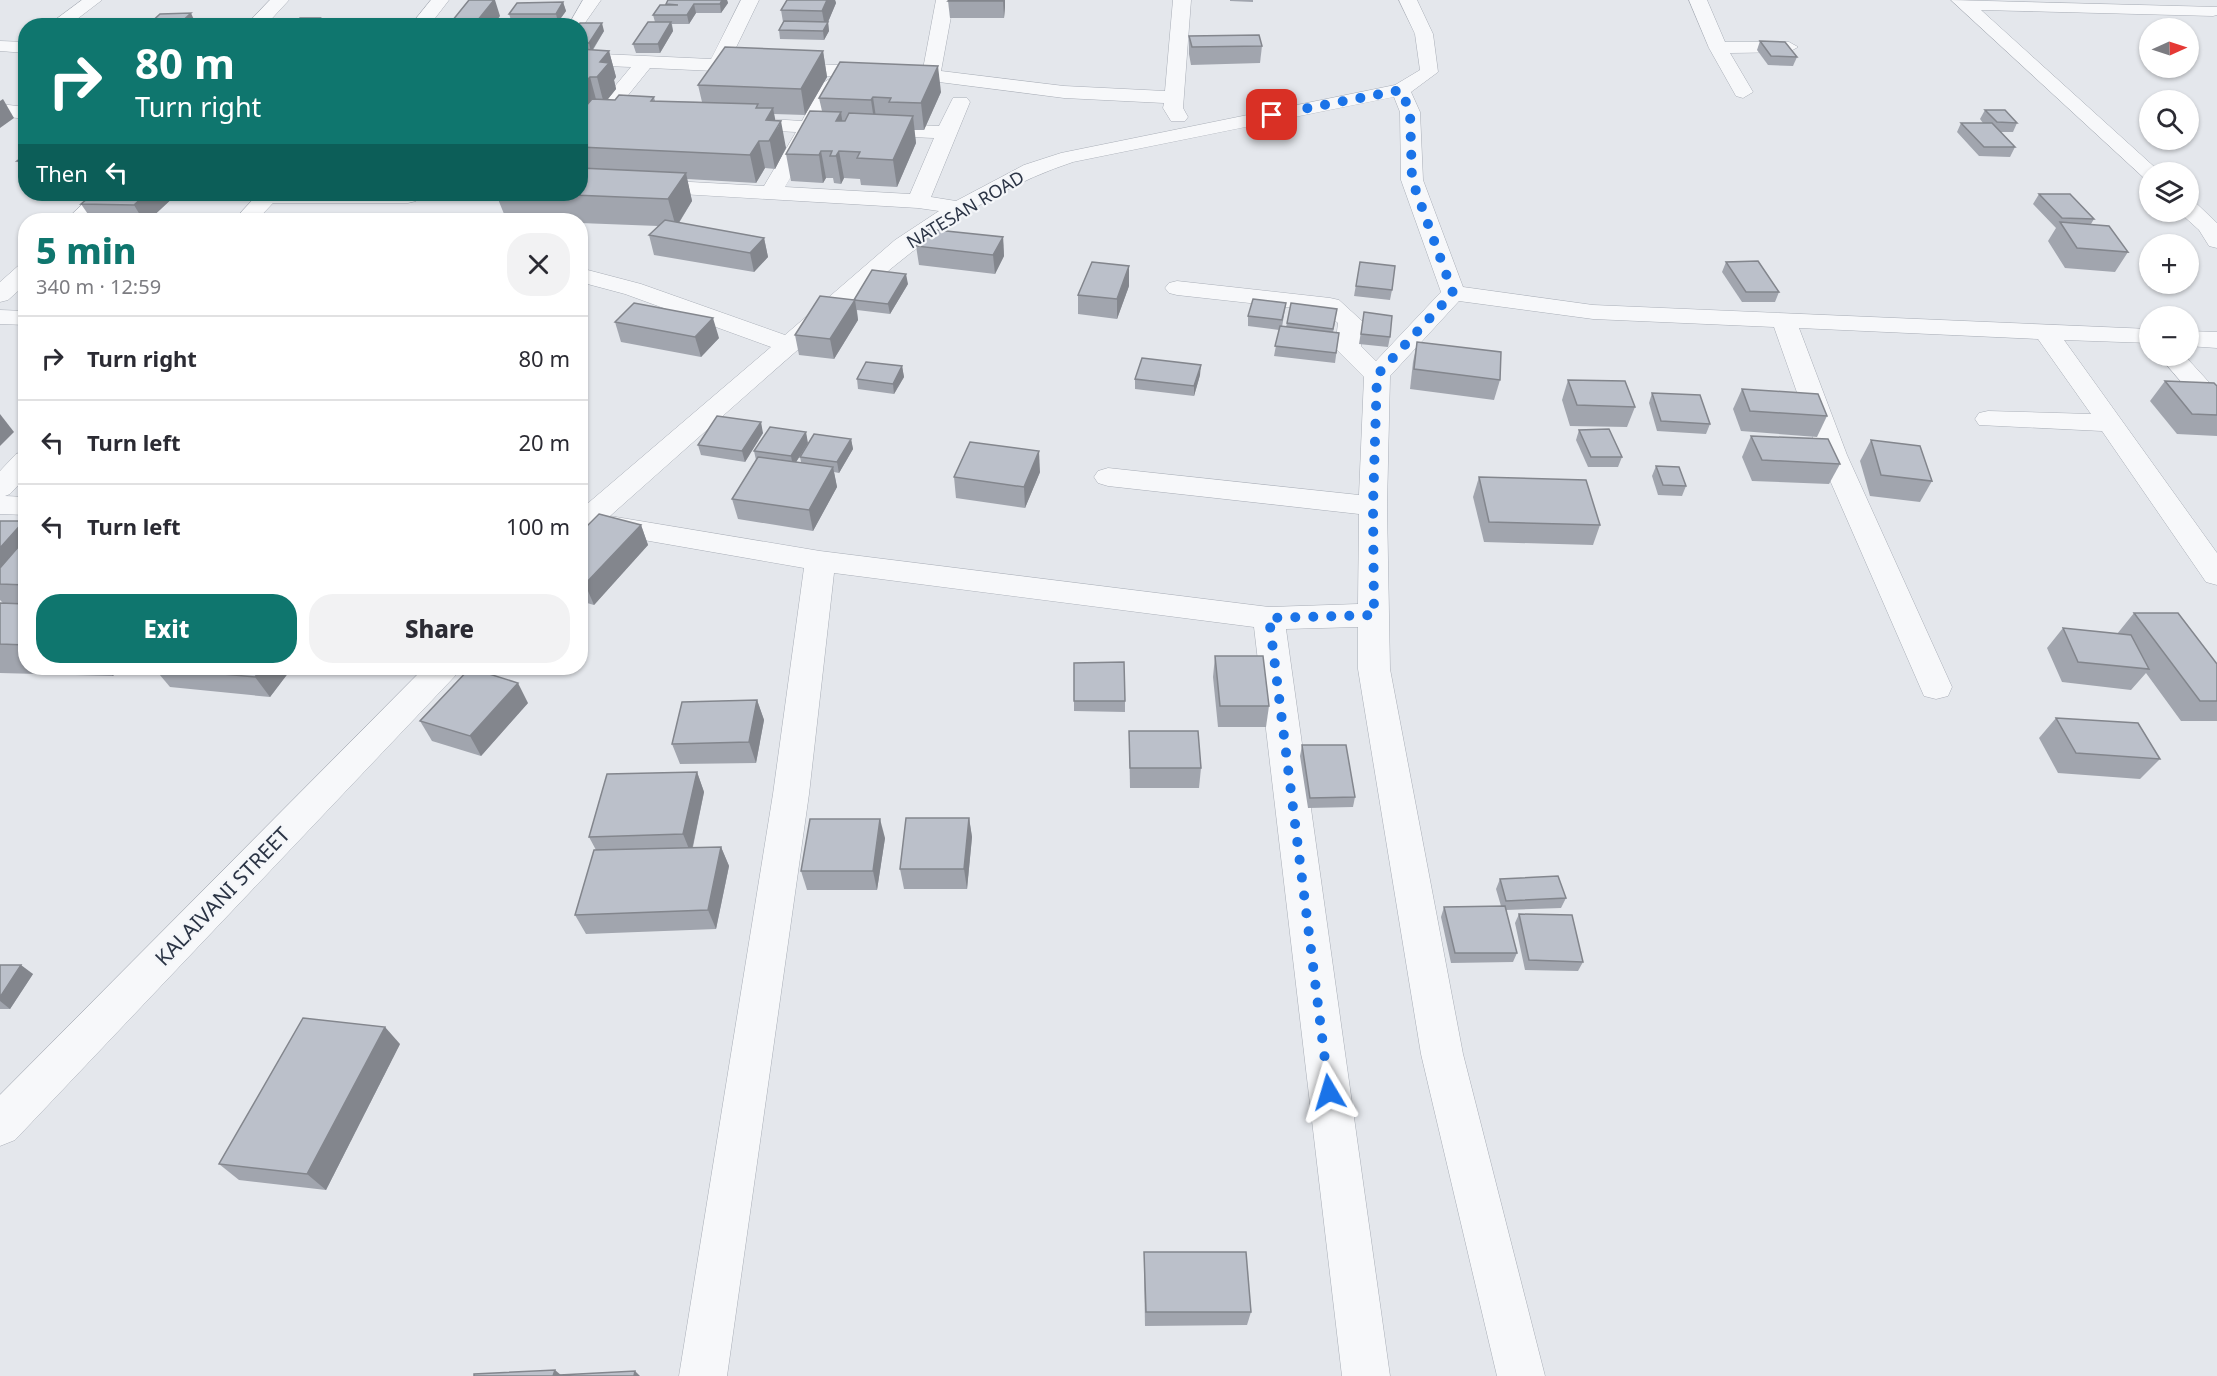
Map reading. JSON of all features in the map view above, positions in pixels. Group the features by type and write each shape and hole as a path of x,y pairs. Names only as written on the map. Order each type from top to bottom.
{"street":[{"path":"67,18 93,0"},
{"path":"262,18 280,0"},
{"path":"425,18 440,0"},
{"path":"582,18 592,0"},
{"path":"718,65 750,0"},
{"path":"932,75 945,0"},
{"path":"1182,0 1173,108 1187,132"},
{"path":"1408,0 1423,25 1430,54 1429,72 1401,90 1410,112 1412,180 1453,293"},
{"path":"1698,0 1718,48 1743,92"},
{"path":"1962,2 2211,8"},
{"path":"1962,2 2139,163"},
{"path":"0,46 18,47"},
{"path":"1718,48 1789,47"},
{"path":"588,60 932,75 1076,93 1174,96"},
{"path":"588,133 645,62"},
{"path":"772,191 809,128 831,84"},
{"name":"NATESAN ROAD","path":"588,517 903,245 959,208 1031,169 1068,157 1401,90"},
{"path":"918,201 960,102"},
{"path":"0,110 18,112"},
{"path":"605,114 629,116"},
{"path":"713,121 809,128 946,132"},
{"path":"588,182 918,201 959,208"},
{"path":"85,213 97,201"},
{"path":"251,213 262,201"},
{"path":"2199,218 2208,226 2217,242"},
{"path":"588,277 634,290 745,332 788,344"},
{"path":"0,295 18,278"},
{"path":"1177,288 1330,305 1350,321 1348,348 1377,375"},
{"path":"1453,293 1593,312 2139,336"},
{"path":"1453,293 1377,375 1373,506 1374,669 1442,1054 1521,1376"},
{"path":"0,317 18,318"},
{"path":"1784,320 1833,455 1936,687"},
{"path":"2047,333 2217,575"},
{"path":"2199,339 2217,340"},
{"path":"2181,366 2217,407"},
{"path":"1988,418 2109,423"},
{"path":"0,488 18,469"},
{"path":"1108,477 1373,506"},
{"path":"0,505 18,506"},
{"path":"588,523 820,561 1269,618 1374,615"},
{"path":"703,1376 791,794 820,561"},
{"path":"1269,618 1366,1376"},
{"name":"KALAIVANI STREET","path":"0,1125 436,675"}],"building":[{"path":"469,0 494,0 479,18 454,18"},
{"path":"668,0 722,0 720,4 694,4 687,15 653,15 660,5 678,5 666,4"},
{"path":"787,0 827,0 822,11 781,10"},
{"path":"1003,0 1003,1 948,1"},
{"path":"563,2 556,14 509,14 517,3"},
{"path":"191,13 186,18 156,18 160,14"},
{"path":"784,21 828,22 823,31 779,30"},
{"path":"648,22 671,22 658,44 633,44"},
{"path":"588,23 602,23 589,43"},
{"path":"1259,35 1262,46 1192,47 1189,36"},
{"path":"1760,41 1785,42 1797,57 1771,56"},
{"path":"725,47 823,51 801,89 698,85"},
{"path":"588,50 609,51 600,62 609,63 597,77 588,79"},
{"path":"840,62 938,66 921,103 889,102 891,98 873,97 871,100 819,98"},
{"path":"619,95 654,97 651,101 758,104 756,108 773,108 766,120 781,121 769,141 759,141 750,155 588,147 588,104 592,99 615,100"},
{"path":"1985,110 2005,110 2017,123 1997,122"},
{"path":"810,111 841,112 836,121 845,121 849,113 913,116 893,160 857,158 860,152 839,151 836,156 830,156 832,151 821,151 819,155 786,154"},
{"path":"1961,123 1992,123 2015,147 1984,147"},
{"path":"588,168 686,173 668,199 588,196"},
{"path":"2039,194 2070,194 2094,219 2062,218"},
{"path":"85,201 138,201 134,205 81,204"},
{"path":"665,220 764,238 750,253 649,235"},
{"path":"2060,222 2109,226 2128,252 2077,248"},
{"path":"927,229 1003,237 993,255 916,246"},
{"path":"1758,261 1779,292 1746,292 1726,262"},
{"path":"1092,262 1129,266 1117,299 1078,295"},
{"path":"1360,262 1395,266 1392,290 1356,286"},
{"path":"872,270 906,274 888,304 854,300"},
{"path":"820,296 855,300 830,339 795,335"},
{"path":"1253,299 1286,303 1282,320 1248,316"},
{"path":"634,303 713,318 695,337 615,322"},
{"path":"1291,303 1337,309 1333,329 1287,323"},
{"path":"1364,312 1392,316 1390,337 1361,334"},
{"path":"1280,326 1339,333 1336,353 1275,346"},
{"path":"1417,342 1501,352 1500,380 1414,369"},
{"path":"1142,358 1201,365 1194,386 1135,379"},
{"path":"866,362 902,366 893,384 857,379"},
{"path":"1568,380 1625,381 1635,407 1577,405"},
{"path":"2165,381 2214,383 2217,386 2217,415 2192,414"},
{"path":"1742,389 1818,394 1827,416 1750,411"},
{"path":"1652,393 1700,395 1710,424 1661,421"},
{"path":"717,416 761,422 742,451 698,445"},
{"path":"770,427 806,432 791,456 754,451"},
{"path":"1609,429 1622,457 1591,457 1579,430"},
{"path":"814,434 851,439 837,462 800,457"},
{"path":"1751,436 1828,439 1840,464 1762,460"},
{"path":"1871,440 1920,446 1932,481 1881,475"},
{"path":"970,442 1039,451 1024,487 954,477"},
{"path":"758,457 833,467 809,510 732,499"},
{"path":"1656,466 1679,467 1686,486 1663,485"},
{"path":"1479,477 1586,480 1600,525 1489,522"},
{"path":"599,514 641,525 588,581 588,525"},
{"path":"0,521 18,521 18,528 0,548"},
{"path":"18,547 18,585 0,584 0,568"},
{"path":"0,603 18,604 18,645 0,644"},
{"path":"2134,613 2178,613 2217,664 2217,701 2200,701"},
{"path":"2063,628 2131,635 2149,669 2078,662"},
{"path":"1215,656 1263,656 1269,706 1220,706"},
{"path":"1124,662 1125,701 1074,701 1074,663"},
{"path":"233,675 257,675 255,677"},
{"path":"463,675 492,675 518,683 470,736 420,721"},
{"path":"757,700 749,742 672,744 682,702"},
{"path":"2056,718 2138,723 2160,759 2076,753"},
{"path":"1129,731 1198,731 1201,768 1130,768"},
{"path":"1302,745 1346,745 1355,797 1310,798"},
{"path":"697,772 683,834 589,837 607,774"},
{"path":"906,818 969,818 964,869 900,869"},
{"path":"810,819 880,819 873,871 801,871"},
{"path":"721,847 708,910 575,915 594,850"},
{"path":"1558,876 1566,898 1506,901 1500,879"},
{"path":"1505,906 1517,953 1455,953 1444,907"},
{"path":"1519,914 1572,915 1583,962 1529,960"},
{"path":"0,965 21,965 0,997"},
{"path":"303,1018 385,1027 307,1174 219,1164"},
{"path":"1144,1252 1246,1252 1251,1312 1146,1312"},
{"path":"555,1370 553,1376 474,1376 474,1374"},
{"path":"635,1371 634,1376 560,1376 560,1375"}],"route":[{"path":"1272,115 1401,90 1410,112 1412,180 1453,293 1377,375 1373,506 1374,615 1269,618 1329,1092"}]}
